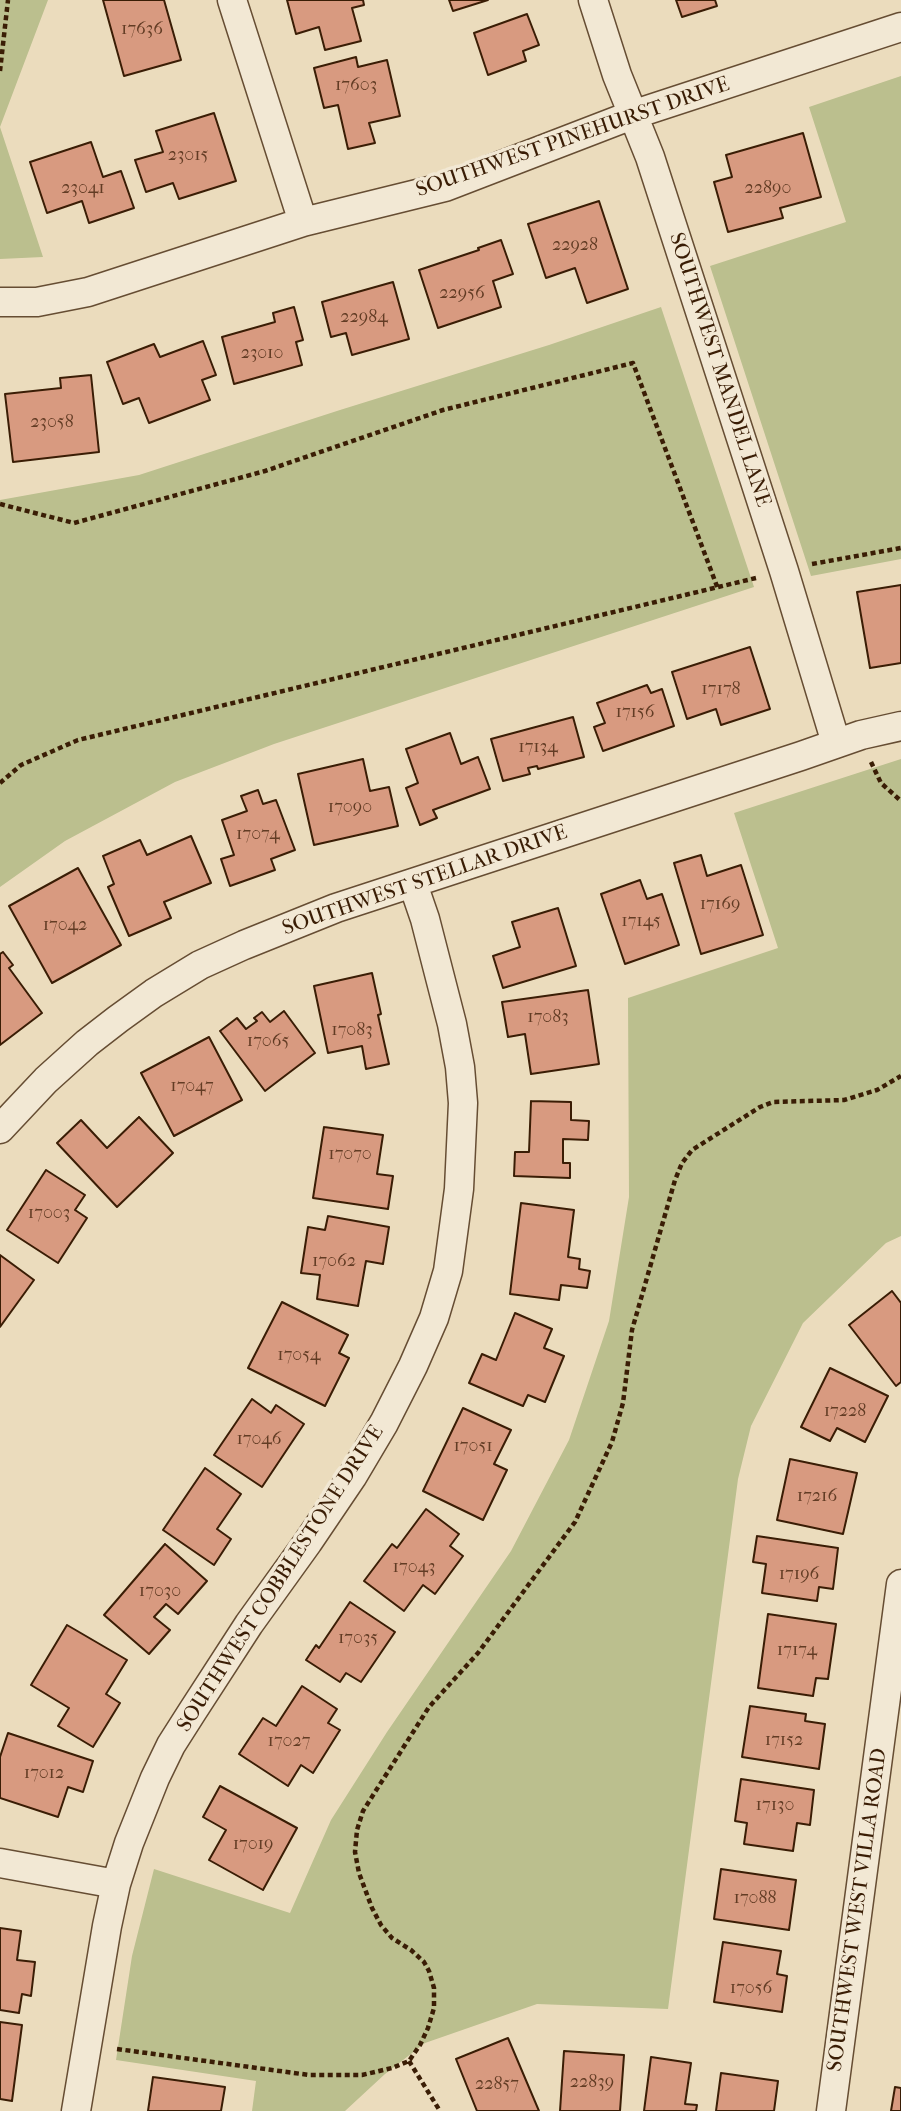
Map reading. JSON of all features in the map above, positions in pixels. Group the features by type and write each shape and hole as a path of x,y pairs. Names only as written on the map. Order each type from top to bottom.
{"street":[{"path":"232,0 303,222"},
{"name":"SOUTHWEST MANDEL LANE","path":"593,0 617,75 650,157 764,506 848,739"},
{"name":"SOUTHWEST PINEHURST DRIVE","path":"0,302 37,302 88,292 303,222 444,187 632,114 901,27"},
{"name":"SOUTHWEST STELLAR DRIVE","path":"0,1129 46,1080 87,1044 154,993 200,965 284,927 848,739 901,726"},
{"name":"SOUTHWEST COBBLESTONE DRIVE","path":"76,2111 116,1884 155,1778 172,1745 249,1625 352,1477 384,1423 434,1318 448,1271 459,1189 463,1103 460,1067 452,1024 425,919 413,884"},
{"name":"SOUTHWEST WEST VILLA ROAD","path":"831,2111 901,1584"},
{"path":"0,1863 116,1884"}],"path":[{"path":"0,71 8,0"},
{"path":"0,504 74,523 265,471 443,410 633,363 718,589"},
{"path":"809,564 901,548"},
{"path":"0,783 21,765 78,740 718,589 763,576"},
{"path":"848,739 881,783 901,801"},
{"path":"86,2045 309,2076 362,2076 409,2061 428,2028 434,2008 434,1988 424,1962 392,1938 372,1908 359,1873 355,1852 362,1811 414,1727 478,1653 575,1522 612,1442 623,1403 632,1330 682,1163 692,1150 760,1107 773,1102 852,1098 877,1090 901,1076"},
{"path":"409,2061 440,2111"}],"green space":[{"path":"0,0 48,0 0,127"},
{"path":"901,76 901,559 811,576 710,266 846,222 809,107"},
{"path":"0,127 43,257 0,259"},
{"path":"661,307 754,587 274,744 175,782 65,841 0,887 0,500 139,475"},
{"path":"901,759 901,1236 886,1243 803,1323 751,1426 738,1479 668,2009 537,2004 425,2043 385,2074 345,2111 252,2111 256,2081 116,2060 132,1956 154,1869 290,1913 331,1820 387,1732 511,1551 569,1440 609,1321 629,1197 628,998 778,948 734,813"}],"building":[{"path":"103,0 164,0 181,60 124,76"},
{"path":"287,0 363,0 364,5 352,8 361,41 325,50 319,27 296,34"},
{"path":"449,0 488,0 453,11"},
{"path":"676,0 715,0 717,6 682,17"},
{"path":"527,14 539,45 523,51 526,61 488,75 474,33"},
{"path":"356,57 358,67 387,60 400,116 369,123 375,143 348,149 338,105 324,108 314,68"},
{"path":"214,113 236,181 179,199 173,183 146,192 135,160 163,152 156,131"},
{"path":"803,133 821,197 780,208 783,218 728,232 714,182 732,177 726,155"},
{"path":"91,142 103,177 121,171 134,208 89,223 82,201 47,213 30,162"},
{"path":"599,201 628,289 587,303 575,268 546,278 528,224"},
{"path":"501,240 513,274 493,281 501,307 438,328 419,270"},
{"path":"393,282 409,339 352,355 346,333 331,337 322,302"},
{"path":"294,307 303,340 296,342 302,365 234,384 222,337 275,322 273,313"},
{"path":"203,341 216,375 202,380 210,400 149,423 139,398 123,404 107,362 154,344 160,357"},
{"path":"91,375 99,452 13,462 5,394 61,388 60,378"},
{"path":"901,585 901,663 870,668 857,592"},
{"path":"750,647 770,709 721,725 716,709 687,719 672,672"},
{"path":"647,685 651,693 662,689 674,726 603,751 594,727 605,723 597,703"},
{"path":"573,717 584,757 538,769 537,766 528,768 530,774 503,781 491,739"},
{"path":"450,733 461,764 478,757 490,789 433,810 437,818 420,825 406,788 418,783 406,749"},
{"path":"363,759 370,791 389,787 398,826 314,845 298,774"},
{"path":"258,790 263,804 276,800 295,850 271,859 275,870 230,886 221,859 234,855 222,820 247,811 241,796"},
{"path":"191,836 211,883 164,902 171,918 129,936 108,887 114,884 103,856 140,840 147,855"},
{"path":"701,855 707,876 741,865 763,935 701,954 674,863"},
{"path":"78,868 121,945 52,983 9,906"},
{"path":"640,880 647,899 662,894 679,945 625,964 601,894"},
{"path":"558,908 576,966 503,988 493,956 520,947 512,922"},
{"path":"3,952 13,965 9,968 42,1013 0,1045 0,954"},
{"path":"372,973 389,1064 366,1069 362,1046 328,1053 314,986"},
{"path":"588,990 599,1064 531,1074 525,1034 508,1037 502,1002"},
{"path":"284,1011 315,1053 265,1091 220,1031 237,1018 246,1029 257,1021 254,1018 262,1012 270,1022"},
{"path":"209,1037 242,1100 174,1136 141,1073"},
{"path":"531,1101 571,1102 571,1120 589,1121 588,1140 563,1139 563,1163 570,1163 570,1178 514,1176 515,1152 529,1152"},
{"path":"139,1117 173,1153 117,1207 57,1143 81,1120 107,1148"},
{"path":"324,1127 383,1135 377,1174 393,1176 388,1209 313,1198"},
{"path":"46,1170 85,1195 75,1210 87,1218 58,1263 7,1230"},
{"path":"521,1203 574,1210 568,1257 580,1259 579,1269 590,1271 587,1288 561,1285 559,1300 510,1294"},
{"path":"328,1216 389,1227 383,1264 366,1261 358,1306 317,1299 320,1275 301,1273 308,1227 325,1230"},
{"path":"0,1255 34,1280 0,1327"},
{"path":"892,1291 901,1303 901,1382 896,1386 849,1325"},
{"path":"282,1302 348,1335 339,1353 349,1358 325,1406 248,1368"},
{"path":"515,1313 552,1329 544,1348 564,1356 545,1402 528,1395 523,1406 469,1383 482,1354 496,1360"},
{"path":"830,1368 888,1396 865,1442 837,1428 830,1441 801,1427"},
{"path":"252,1399 271,1413 276,1405 304,1424 262,1487 214,1455"},
{"path":"463,1408 511,1430 494,1464 507,1470 483,1520 423,1491"},
{"path":"790,1459 857,1473 843,1534 777,1520"},
{"path":"205,1468 241,1494 217,1529 231,1539 214,1565 163,1530"},
{"path":"426,1509 459,1534 450,1546 463,1556 435,1594 423,1585 404,1611 364,1581 392,1544 397,1548"},
{"path":"757,1536 838,1548 833,1589 819,1587 817,1601 762,1593 766,1564 753,1562"},
{"path":"165,1544 207,1581 178,1614 166,1604 154,1617 170,1630 149,1654 104,1615"},
{"path":"350,1602 395,1632 361,1682 346,1673 340,1682 306,1660 316,1645 319,1648"},
{"path":"768,1614 836,1624 828,1679 816,1678 813,1696 758,1688"},
{"path":"67,1625 127,1660 106,1694 120,1703 93,1747 58,1726 69,1708 31,1685"},
{"path":"302,1686 337,1709 328,1723 340,1730 313,1773 301,1765 288,1786 239,1754 263,1718 276,1726"},
{"path":"750,1706 806,1714 805,1721 825,1724 819,1769 742,1757"},
{"path":"8,1733 93,1761 83,1792 68,1787 58,1817 0,1798 0,1757"},
{"path":"741,1779 814,1790 810,1825 797,1823 793,1851 744,1844 747,1823 735,1821"},
{"path":"220,1786 297,1828 263,1890 209,1860 226,1830 203,1817"},
{"path":"721,1869 796,1880 789,1930 714,1919"},
{"path":"0,1928 21,1931 17,1960 35,1962 31,1996 22,1994 19,2013 0,2010"},
{"path":"723,1942 781,1951 777,1974 787,1976 782,2012 714,2002"},
{"path":"0,2022 22,2025 12,2101 0,2099"},
{"path":"508,2038 539,2111 477,2111 456,2059"},
{"path":"564,2051 624,2055 620,2111 560,2111"},
{"path":"651,2057 691,2063 685,2104 697,2105 696,2111 644,2111"},
{"path":"721,2073 778,2081 774,2111 716,2111"},
{"path":"153,2077 225,2087 221,2111 148,2111"},
{"path":"895,2087 901,2088 901,2111 891,2111"}]}
